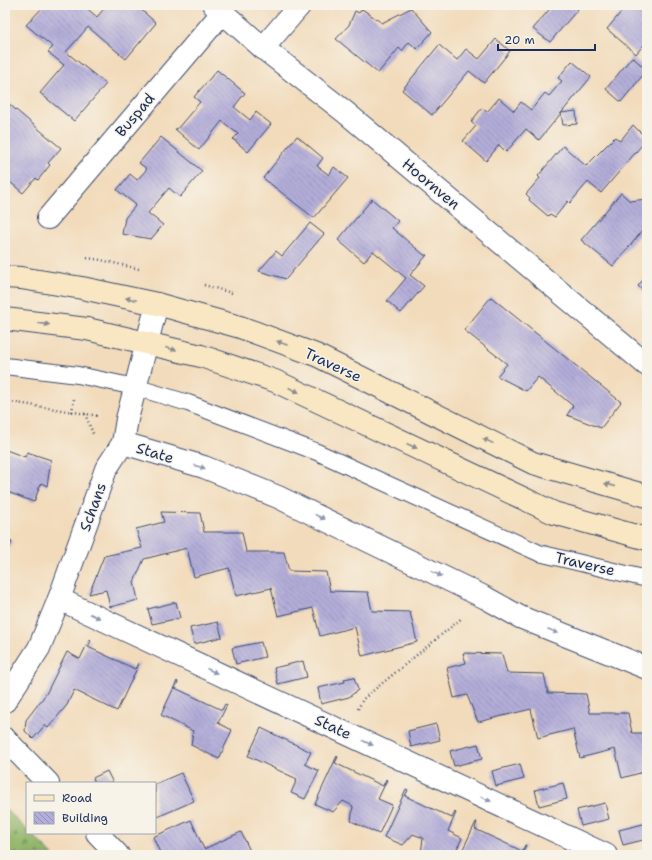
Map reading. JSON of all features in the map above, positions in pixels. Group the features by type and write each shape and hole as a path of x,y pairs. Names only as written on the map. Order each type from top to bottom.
{"street":[{"path":"264,48 300,5"},
{"name":"Hoornven","path":"218,9 264,48 345,112 647,365"},
{"name":"Buspad","path":"48,218 218,9"},
{"name":"Traverse","path":"5,276 74,287 157,304 240,326 316,355 533,463 647,496"},
{"name":"Schans","path":"5,701 39,648 59,599 106,469 123,443 135,387 157,304"},
{"path":"5,319 87,329 201,356 276,381 554,513 647,539"},
{"name":"State","path":"123,443 204,468 278,497 486,598 520,617 647,668"},
{"name":"State","path":"59,599 606,855"},
{"path":"5,739 47,782"},
{"path":"97,834 118,855"}],"lane":[{"name":"Traverse","path":"5,366 78,375 135,387 188,403 317,452 539,553 647,579"}],"path":[{"path":"346,732 364,699 486,598"}],"green space":[{"path":"5,808 26,829 26,834 31,834 53,855 5,855"}],"building":[{"path":"45,5 77,5 80,8 83,5 97,17 107,5 136,5 156,23 126,59 88,27 66,52 106,84 74,121 40,93 64,65 48,52 53,47 26,25"},
{"path":"553,5 573,5 578,9 550,42 533,29"},
{"path":"615,5 647,5 647,41 636,54 607,29 622,11"},
{"path":"411,8 432,32 417,49 409,42 402,51 399,48 378,73 336,39 349,25 355,11 359,13 362,9 382,23"},
{"path":"496,39 510,51 484,83 469,71 432,115 402,90 439,45 457,60 466,49 479,59"},
{"path":"632,57 647,70 621,102 606,89"},
{"path":"572,61 591,77 539,140 526,129 506,152 499,145 486,161 463,141 476,126 471,122 482,108 487,112 499,98 514,111 521,102 531,110 545,93 549,96 562,81 558,78"},
{"path":"217,70 245,93 234,107 250,120 256,112 271,124 248,152 233,139 238,134 222,121 199,150 175,129 177,129 200,102 194,97"},
{"path":"9,104 61,148 48,163 50,165 38,180 36,178 23,193 5,178 5,108"},
{"path":"576,111 577,124 563,125 561,113"},
{"path":"633,125 647,139 601,193 588,182 570,203 568,201 555,217 550,214 548,216 529,200 530,198 526,194 540,178 538,176 563,146 586,166 615,137 620,141"},
{"path":"297,136 323,158 317,166 329,175 334,167 348,178 314,218 263,178"},
{"path":"161,137 202,171 180,197 169,188 148,213 163,225 151,239 122,234 125,218 136,205 117,190 130,174 137,180 147,169 139,163"},
{"path":"621,193 630,201 647,199 647,231 644,229 613,266 581,240"},
{"path":"372,199 398,221 392,228 424,255 427,255 410,275 424,286 401,313 387,301 406,278 373,251 364,262 338,240"},
{"path":"310,223 324,234 286,279 259,271 276,251 282,256"},
{"path":"647,275 647,294 638,286"},
{"path":"491,297 621,402 601,428 567,415 573,406 538,377 526,391 497,376 507,364 464,330"},
{"path":"6,450 25,457 27,452 51,460 47,486 41,483 34,502 5,491"},
{"path":"161,512 200,513 204,532 242,532 246,552 284,552 289,571 326,572 330,591 368,592 372,611 410,612 417,642 362,656 355,627 320,636 313,608 278,616 271,588 236,596 229,568 194,577 187,548 144,559 134,582 138,600 110,607 106,590 89,594 104,556 142,548 136,529 164,522"},
{"path":"5,538 12,542 5,556"},
{"path":"176,602 180,618 152,624 148,609"},
{"path":"218,622 222,637 194,644 190,628"},
{"path":"89,640 91,641 88,647 135,669 138,663 139,664 117,711 74,690 67,705 48,728 45,725 33,739 25,731 26,720 46,694 67,652 80,659"},
{"path":"261,642 265,657 236,664 232,648"},
{"path":"463,653 502,654 507,673 544,674 548,693 586,694 590,713 628,713 632,733 647,733 647,771 622,778 615,749 580,758 573,729 538,738 531,709 478,722 467,695 454,698 447,668 466,663"},
{"path":"303,661 307,677 278,684 274,668"},
{"path":"354,677 358,690 349,697 321,704 318,688 345,682 344,679"},
{"path":"177,681 178,682 175,688 222,710 225,704 227,705 218,723 232,730 219,759 191,745 193,731 161,715"},
{"path":"436,724 440,740 411,747 408,731"},
{"path":"261,728 311,752 305,764 319,771 305,799 291,793 297,779 248,756"},
{"path":"478,744 482,759 454,766 450,751"},
{"path":"337,756 338,757 335,763 383,786 386,779 387,780 378,799 392,805 379,834 351,821 353,806 343,801 333,812 315,804"},
{"path":"520,764 524,779 496,786 492,771"},
{"path":"107,771 112,782 95,782 93,778"},
{"path":"181,773 194,801 156,818 156,784"},
{"path":"563,783 567,799 539,806 535,790"},
{"path":"406,789 408,790 405,796 452,818 455,812 456,813 448,831 462,838 454,855 421,854 423,838 413,834 403,845 384,837"},
{"path":"605,803 609,819 581,826 577,810"},
{"path":"191,820 204,849 241,832 252,855 161,855 153,837"},
{"path":"476,822 475,829 522,851 526,845 522,855 460,855"},
{"path":"647,823 647,839 623,845 619,830"}]}
